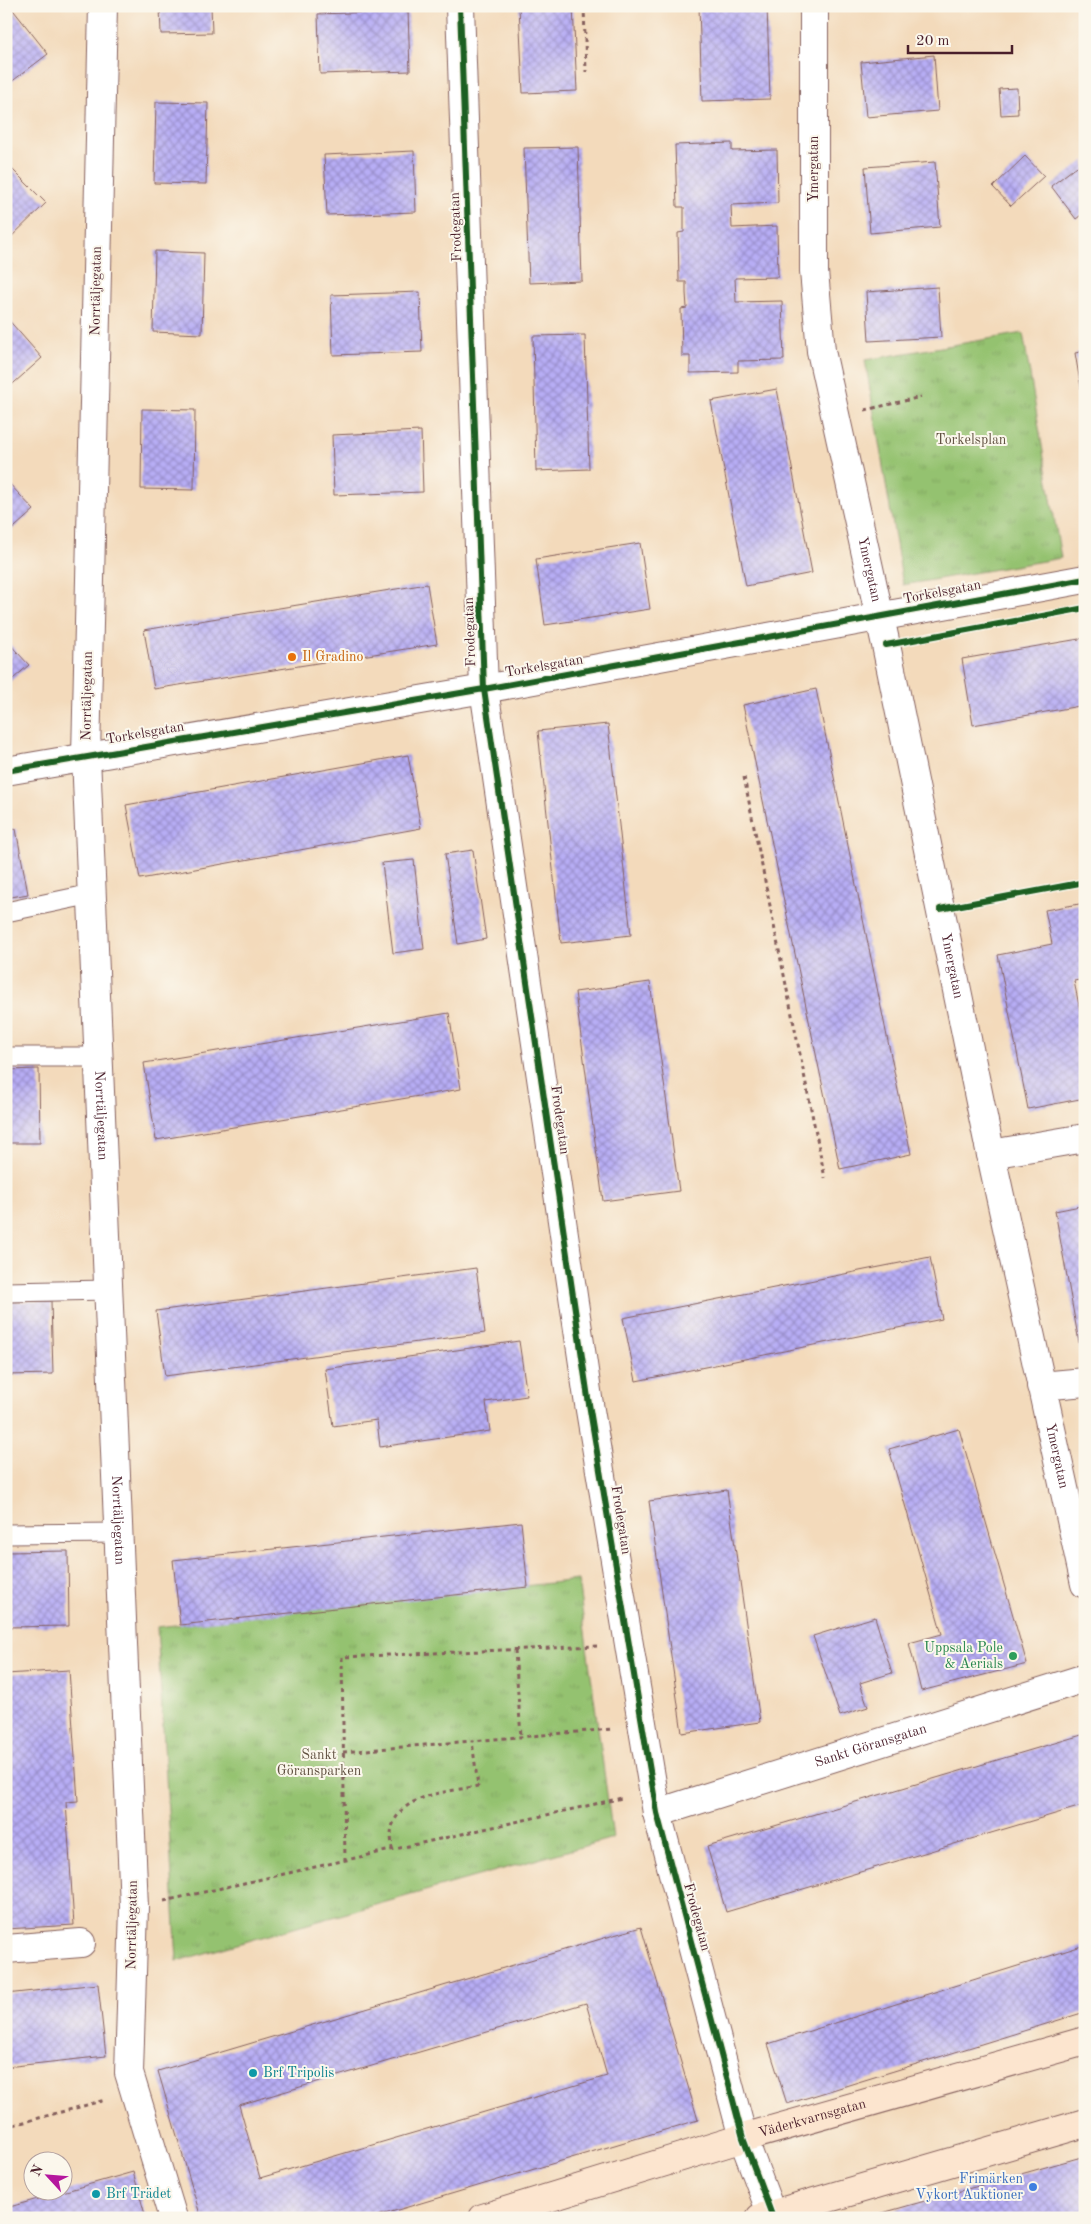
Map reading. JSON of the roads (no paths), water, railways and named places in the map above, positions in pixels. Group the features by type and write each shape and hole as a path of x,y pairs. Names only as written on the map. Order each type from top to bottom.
{"main road":[{"name":"Väderkvarnsgatan","path":"483,2218 743,2138 1085,2041"},
{"path":"768,2217 1085,2123"}],"street":[{"name":"Norrtäljegatan","path":"103,6 86,756 134,1907 129,2073 173,2218"},
{"name":"Frodegatan","path":"460,6 484,689 588,1398 655,1802 743,2138 768,2217"},
{"name":"Ymergatan","path":"814,6 814,271 821,351 879,616 991,1154 1085,1584"},
{"name":"Torkelsgatan","path":"6,771 484,689 1085,579"},
{"path":"991,1154 1085,1138"},
{"path":"1041,1386 1085,1382"},
{"name":"Sankt Göransgatan","path":"655,1802 1085,1678"},
{"path":"6,1949 81,1943"}],"lane":[{"path":"6,912 92,894"},
{"path":"6,1058 98,1057"},
{"path":"6,1292 108,1290"},
{"path":"6,1534 119,1534"}],"place":[{"name":"Il Gradino","path":"292,657"},
{"name":"Uppsala Pole & Aerials","path":"1013,1656"},
{"name":"Brf Tripolis","path":"253,2073"},
{"name":"Frimärken Vykort Auktioner","path":"1033,2187"},
{"name":"Brf Trädet","path":"96,2194"}],"park label":[{"name":"Torkelsplan","path":"971,440"},
{"name":"Sankt Göransparken","path":"319,1764"}]}
